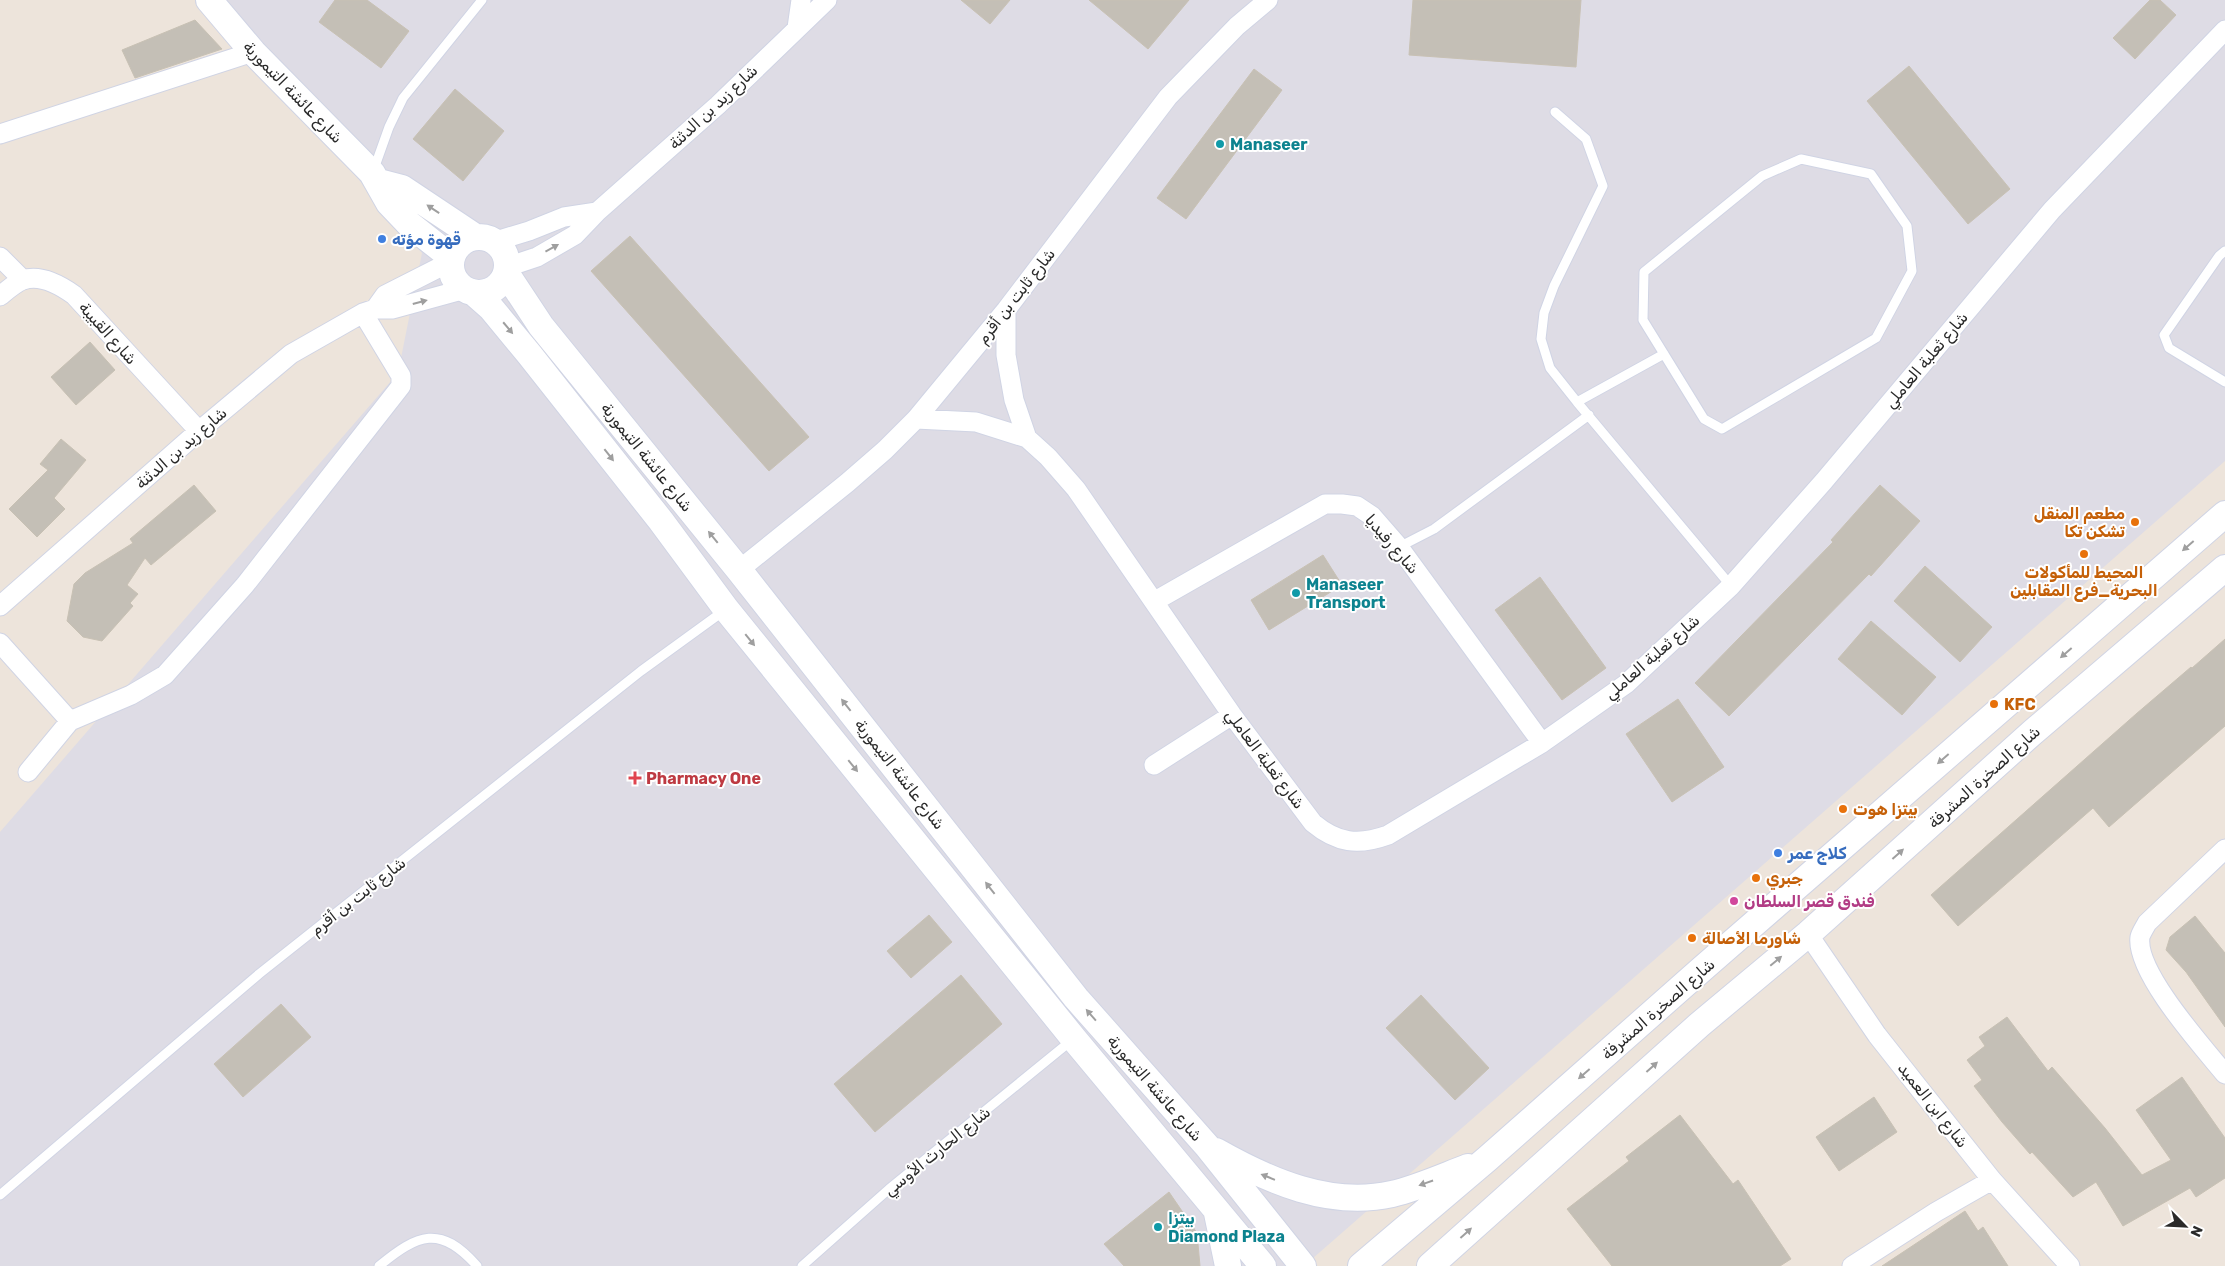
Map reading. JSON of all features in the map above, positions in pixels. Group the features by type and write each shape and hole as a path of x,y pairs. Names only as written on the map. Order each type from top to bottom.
{"street":[{"name":"شارع عائشة التيمورية","path":"209,0 253,52 376,177 389,203 402,217 451,260"},
{"path":"797,28 801,0"},
{"name":"شارع زيد بن الدثنة","path":"507,270 575,235 597,212 718,105 827,0"},
{"name":"شارع ثابت بن أقرم","path":"739,570 860,472 916,419 1006,310 1168,97 1237,26 1268,0"},
{"name":"شارع ثعلبة العاملي","path":"916,419 976,422 1027,438 1048,457 1076,489 1232,715 1313,823 1328,835 1350,841 1372,841 1388,835 1542,743 1626,684 1731,586 1824,481 2052,210 2225,30"},
{"path":"0,134 253,52"},
{"name":"شارع عائشة التيمورية","path":"376,177 402,188 485,239"},
{"path":"485,239 505,253 507,270 499,285 488,292 470,291 456,282 452,273 451,260 460,244 485,239 530,231 564,217 597,212"},
{"path":"0,257 23,280 0,296"},
{"name":"شارع زيد بن الدثنة","path":"0,606 199,431 291,354 369,311 385,295 451,260"},
{"name":"شارع عائشة التيمورية","path":"507,270 541,326 739,570 1076,998 1207,1146 1303,1266"},
{"name":"شارع القبيبة","path":"23,280 43,280 61,286 74,295 199,431"},
{"name":"شارع عائشة التيمورية","path":"470,291 491,308 535,362 662,521 726,609 1074,1039 1263,1266"},
{"name":"شارع زيد بن الدثنة","path":"369,311 392,309 470,291"},
{"name":"شارع ثعلبة العاملي","path":"1006,310 1006,355 1014,400 1027,438"},
{"path":"28,772 70,721 131,695 165,675 246,585 397,393 401,386 401,376 369,311"},
{"name":"شارع رفيديا","path":"1155,601 1325,504 1357,506 1372,516 1399,547 1542,743"},
{"name":"شارع الصخرة المشرفة","path":"1361,1266 1487,1159 2225,514"},
{"name":"شارع الصخرة المشرفة","path":"1430,1266 1699,1025 1808,934 2033,732 2225,568"},
{"path":"0,643 70,721"},
{"path":"1154,765 1232,715"},
{"path":"2225,849 2146,923 2140,938 2143,955 2150,973 2166,999 2225,1074"},
{"name":"شارع ابن العميد","path":"1808,934 1877,1035 1992,1180 2070,1266"},
{"path":"1207,1146 1266,1176 1291,1186 1317,1193 1361,1198 1392,1194 1487,1159"},
{"path":"1852,1266 1936,1212 1992,1180"},
{"path":"1215,1208 1228,1266"}],"lane":[{"path":"376,177 388,127 403,98 482,0"},
{"path":"1555,112 1586,139 1603,186 1554,286 1544,312 1541,339 1550,368 1731,586"},
{"path":"1801,159 1871,174 1907,226 1912,271 1876,338 1722,429 1704,419 1664,354 1643,320 1644,272 1762,176 1801,159"},
{"path":"2225,252 2219,256 2164,334 2169,348 2225,382"},
{"path":"1577,402 1664,354"},
{"path":"1399,547 1434,529 1588,415"},
{"name":"شارع ثابت بن أقرم","path":"0,1195 259,974 641,671 726,609"},
{"name":"شارع الحارث الأوسي","path":"802,1266 889,1190 1074,1039"},
{"path":"379,1266 413,1242 429,1238 448,1241 462,1249 477,1266"}],"shaded area":[{"path":"204,0 2225,0 2225,461 1304,1266 0,1266 0,832 398,373 422,253"}],"building":[{"path":"335,0 367,0 409,31 381,68 319,22"},
{"path":"961,0 1010,0 990,24"},
{"path":"1089,0 1189,0 1148,49"},
{"path":"1413,0 1581,0 1576,67 1409,55"},
{"path":"2150,0 2160,0 2176,15 2135,59 2113,38"},
{"path":"195,20 222,49 135,78 122,50"},
{"path":"1909,66 2010,189 1968,224 1867,101"},
{"name":"Manaseer","path":"1254,69 1282,90 1186,219 1157,198"},
{"path":"455,89 504,131 463,181 413,139"},
{"path":"630,236 809,437 769,471 591,271"},
{"path":"90,342 115,370 76,405 51,377"},
{"path":"61,439 86,460 54,498 65,509 37,537 9,509 48,470 40,464"},
{"path":"194,485 216,511 151,565 145,558 127,585 138,594 130,603 133,606 102,641 83,637 67,621 74,584 85,573 133,543 130,539"},
{"path":"1880,485 1920,521 1871,576 1869,574 1729,716 1695,683 1833,542 1831,540"},
{"name":"Manaseer Transport","path":"1323,555 1342,585 1269,630 1251,600"},
{"path":"1925,566 1992,627 1960,662 1894,601"},
{"path":"1540,577 1606,668 1562,700 1495,610"},
{"path":"1871,621 1936,677 1902,715 1838,659"},
{"path":"2225,639 2225,726 2109,827 2093,808 1958,926 1931,895 2136,714"},
{"path":"1678,699 1724,767 1672,802 1626,734"},
{"path":"929,915 952,942 911,978 887,951"},
{"path":"2195,916 2225,953 2225,1027 2186,972 2166,950 2170,937"},
{"path":"961,975 1002,1024 875,1132 834,1084"},
{"path":"1421,995 1489,1068 1455,1100 1386,1028"},
{"path":"281,1004 311,1037 243,1097 214,1064"},
{"path":"2007,1017 2048,1071 2052,1067 2105,1128 2142,1175 2171,1160 2136,1110 2182,1077 2225,1138 2225,1178 2196,1197 2190,1188 2123,1226 2096,1182 2073,1197 2032,1152 2030,1154 1974,1086 1982,1080 1967,1060 1985,1046 1979,1037"},
{"path":"1874,1097 1897,1132 1839,1171 1816,1137"},
{"path":"1680,1115 1733,1184 1738,1180 1791,1259 1780,1266 1612,1266 1567,1209 1629,1161 1626,1157"},
{"name":"بيتزا Diamond Plaza","path":"1169,1192 1197,1233 1200,1266 1124,1266 1104,1244"},
{"path":"1965,1211 1978,1231 1983,1227 2008,1266 1882,1266"}],"place":[{"name":"Manaseer","path":"1220,144"},
{"name":"قهوة مؤته","path":"382,239"},
{"name":"مطعم المنقل تشكن تكا","path":"2135,522"},
{"name":"المحيط للمأكولات البحرية_فرع المقابلين","path":"2084,554"},
{"name":"Manaseer Transport","path":"1296,593"},
{"name":"KFC","path":"1994,704"},
{"name":"Pharmacy One","path":"635,778"},
{"name":"بيتزا هوت","path":"1843,809"},
{"name":"كلاج عمر","path":"1778,853"},
{"name":"جبري","path":"1756,878"},
{"name":"فندق قصر السلطان","path":"1734,901"},
{"name":"شاورما الأصالة","path":"1692,938"},
{"name":"بيتزا Diamond Plaza","path":"1158,1227"}]}
